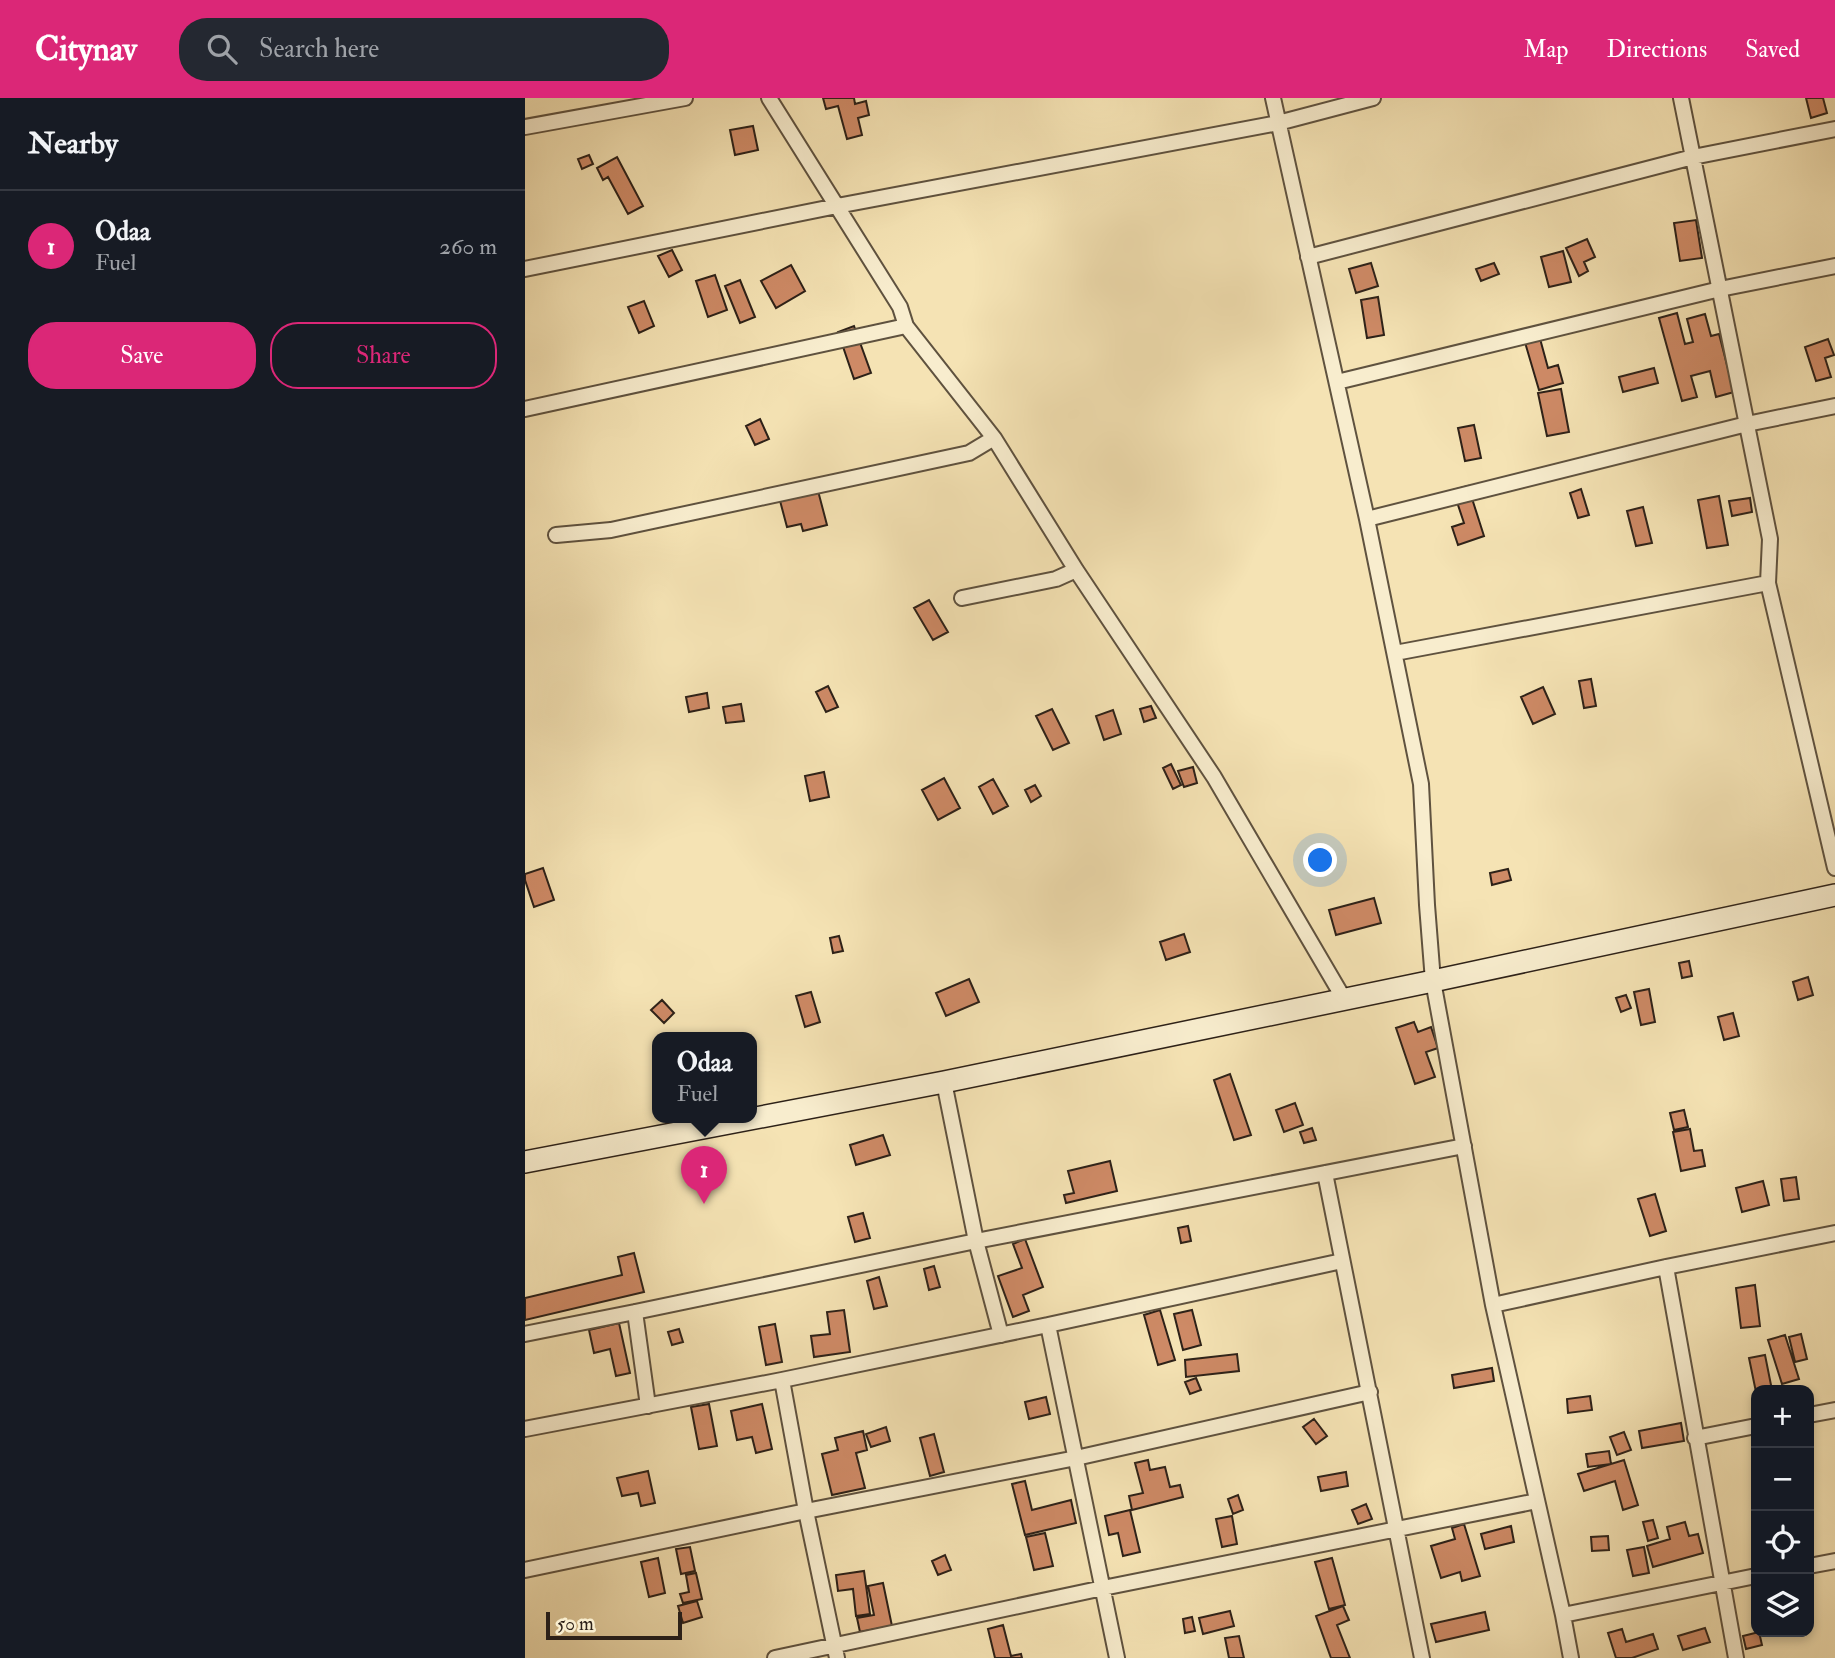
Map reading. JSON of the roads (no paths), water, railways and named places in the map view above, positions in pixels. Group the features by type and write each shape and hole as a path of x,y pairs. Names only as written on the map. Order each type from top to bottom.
{"main road":[{"path":"757,1118 1433,981 1835,895"},
{"path":"525,1162 729,1123"}],"street":[{"path":"525,127 685,98"},
{"path":"769,98 900,307 906,326 994,439 1076,570 1214,777 1344,999"},
{"path":"1273,98 1367,519 1421,784 1433,981 1493,1305 1571,1658"},
{"path":"525,269 837,205 1278,123 1373,98"},
{"path":"1681,98 1770,539 1768,583 1835,868"},
{"path":"1308,257 1693,157 1835,129"},
{"path":"1336,382 1720,289 1835,266"},
{"path":"525,408 906,326"},
{"path":"1367,519 1747,424 1835,406"},
{"path":"556,535 611,530 955,456 968,453 994,439"},
{"path":"962,598 1056,579 1076,570"},
{"path":"1395,653 1768,583"},
{"path":"944,1082 976,1241 1001,1335"},
{"path":"525,1334 976,1241 1464,1146"},
{"path":"1325,1173 1422,1658"},
{"path":"1493,1305 1835,1233"},
{"path":"525,1429 1001,1335 1342,1261"},
{"path":"1666,1267 1736,1658"},
{"path":"635,1312 648,1406"},
{"path":"1048,1325 1117,1658"},
{"path":"782,1380 836,1652"},
{"path":"525,1570 1076,1458 1370,1392"},
{"path":"1814,1414 1835,1410"},
{"path":"1695,1438 1751,1427"},
{"path":"775,1658 836,1652 1103,1588 1537,1501"},
{"path":"1814,1565 1835,1561"},
{"path":"1563,1615 1751,1577"}],"place":[{"name":"Odaa","path":"704,1204"}]}
